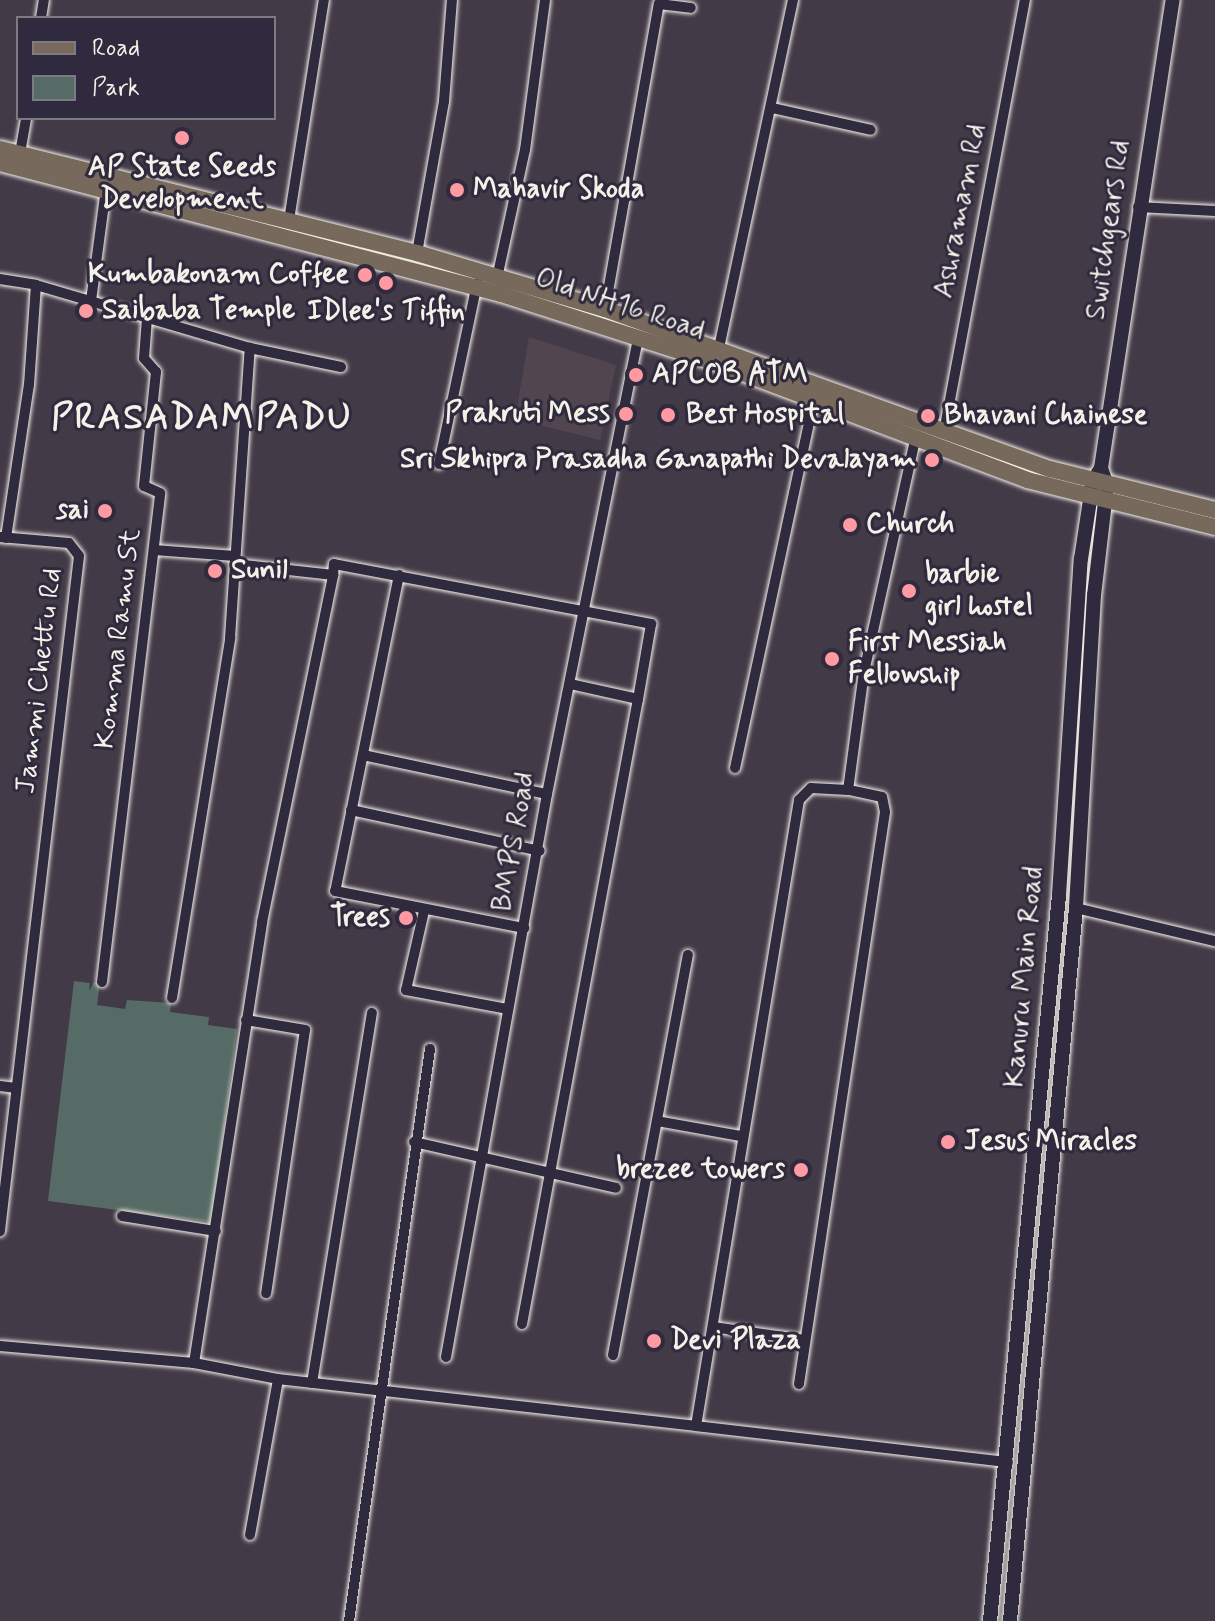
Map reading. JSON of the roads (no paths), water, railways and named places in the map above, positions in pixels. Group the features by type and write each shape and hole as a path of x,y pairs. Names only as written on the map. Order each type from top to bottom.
{"main road":[{"name":"Switchgears Rd","path":"1101,478 1138,207 1173,0"},
{"name":"Old NH16 Road","path":"0,149 417,253 605,309 944,432 1215,510"},
{"name":"Old NH16 Road","path":"0,163 106,188 638,337 915,440 1096,501 1215,527"},
{"name":"Kanuru Main Road","path":"990,1621 1008,1462 1096,501 1101,478"},
{"name":"Kanuru Main Road","path":"1010,1621 1076,908 1096,501"},
{"path":"1026,1261 1044,1262"},
{"path":"993,1599 1012,1602"}],"street":[{"path":"289,220 324,0"},
{"path":"417,253 444,101 452,0"},
{"path":"439,464 475,289 489,275 525,150 545,0"},
{"path":"719,348 793,0"},
{"name":"Ashramam Rd","path":"944,432 1025,0"},
{"path":"605,309 659,4 691,8"},
{"path":"772,108 871,130"},
{"path":"20,153 26,120"},
{"path":"91,301 106,188"},
{"path":"1138,207 1215,211"},
{"path":"0,279 36,285 250,348 341,367"},
{"path":"3,537 29,385 36,285"},
{"name":"Komma Ramu St","path":"102,982 160,493 144,486 156,372 144,358 147,318"},
{"name":"BMPS Road","path":"446,1357 485,1157 508,1009 540,851 547,794 638,337"},
{"path":"172,998 230,638 250,348"},
{"path":"735,768 814,400"},
{"path":"848,790 864,672 915,440"},
{"name":"Jammi Chettu Rd","path":"0,1231 79,556 69,543 3,537"},
{"path":"154,550 333,575"},
{"path":"194,1363 246,1020 334,564 653,627 553,1174 522,1324"},
{"path":"399,575 335,891 424,911 524,928"},
{"path":"570,684 638,699"},
{"path":"363,755 547,794"},
{"path":"696,1426 740,1136 799,800 811,788 848,790 882,797 885,812 799,1384"},
{"path":"351,810 540,851"},
{"path":"1076,908 1215,941"},
{"path":"424,911 406,990 508,1009"},
{"path":"613,1355 688,955"},
{"path":"312,1383 372,1013"},
{"path":"246,1020 305,1030 266,1293"},
{"path":"349,1621 377,1394 430,1049"},
{"path":"0,1086 16,1088"},
{"path":"657,1121 740,1136"},
{"path":"414,1142 616,1188"},
{"path":"122,1216 216,1231"},
{"path":"713,1327 805,1340"},
{"path":"0,1346 194,1363 377,1394 1008,1462"},
{"path":"250,1535 278,1379"}],"place":[{"name":"AP State Seeds Development","path":"182,138"},
{"name":"Mahavir Skoda","path":"457,190"},
{"name":"Kumbakonam Coffee","path":"365,275"},
{"name":"IDlee's Tiffin","path":"386,283"},
{"name":"Saibaba Temple","path":"86,311"},
{"name":"APCOB ATM","path":"636,375"},
{"name":"Prakruti Mess","path":"626,414"},
{"name":"Best Hospital","path":"668,415"},
{"name":"Bhavani Chainese","path":"928,416"},
{"name":"Sri Skhipra Prasadha Ganapathi Devalayam","path":"932,460"},
{"name":"sai","path":"105,511"},
{"name":"Church","path":"850,525"},
{"name":"Sunil","path":"215,571"},
{"name":"barbie girl hostel","path":"909,591"},
{"name":"First Messiah Fellowship","path":"832,659"},
{"name":"Trees","path":"406,918"},
{"name":"Jesus Miracles","path":"948,1142"},
{"name":"brezee towers","path":"801,1170"},
{"name":"Devi Plaza","path":"654,1341"}],"district":[{"name":"PRASADAMPADU","path":"202,419"}]}
